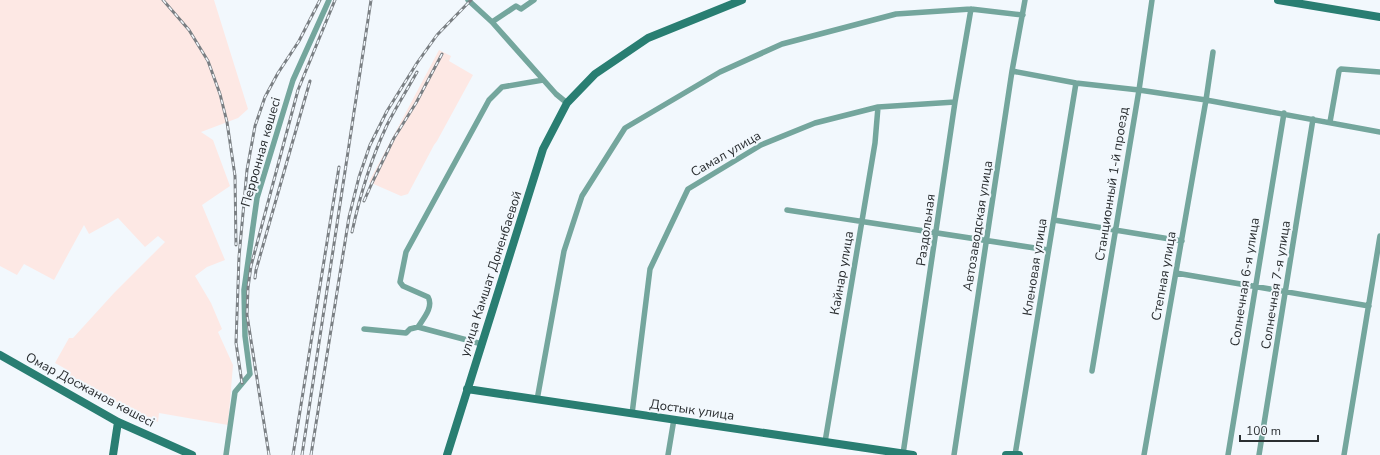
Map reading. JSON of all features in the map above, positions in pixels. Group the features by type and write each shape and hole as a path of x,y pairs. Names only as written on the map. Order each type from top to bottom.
{"street":[{"name":"Перронная көшесі","path":"226,455 235,392 250,374 245,336 244,290 257,198 293,80 329,0"},
{"path":"468,0 492,22 543,80 567,103"},
{"path":"492,22 516,6 521,9 534,0"},
{"name":"улица Камшат Доненбаевой","path":"447,455 543,149 567,103 595,74 648,38 742,0"},
{"name":"Автозаводская улица","path":"954,455 1012,71 1025,0"},
{"name":"Станционный 1-й проезд","path":"1092,371 1139,90 1152,0"},
{"path":"1278,0 1380,16"},
{"path":"537,400 564,251 582,196 625,128 720,72 782,44 896,14 971,9 1022,15"},
{"name":"Раздольная","path":"898,454 937,233 955,102 971,9"},
{"name":"Степная улица","path":"1144,455 1182,241 1213,52"},
{"path":"1330,122 1340,68 1380,72"},
{"path":"1012,71 1076,82 1206,100 1284,113 1380,132"},
{"path":"418,327 430,308 430,300 428,297 404,286 400,282 406,252 489,100 502,88 543,80"},
{"name":"Кленовая улица","path":"1016,455 1076,82"},
{"name":"Самал улица","path":"632,414 650,269 688,189 761,145 815,123 878,106 955,102"},
{"name":"Кайнар улица","path":"825,442 875,143 878,106"},
{"name":"Солнечная 6-я улица","path":"1228,455 1284,113"},
{"name":"Солнечная 7-я улица","path":"1259,455 1313,119"},
{"path":"786,210 1048,250"},
{"path":"1054,220 1182,241"},
{"path":"1344,455 1380,236"},
{"path":"1176,273 1369,306"},
{"path":"364,329 406,333 410,329 418,327 482,344"},
{"name":"Омар Досжанов көшесі","path":"0,355 118,422 192,455"},
{"name":"Достык улица","path":"468,389 898,454 913,455"},
{"path":"668,455 674,419"},
{"path":"113,455 118,422"},
{"path":"1006,455 1016,455"}],"shaded area":[{"path":"0,0 214,0 248,109 238,118 201,132 213,140 230,186 202,205 225,260 207,267 195,276 211,303 222,329 218,332 233,365 228,425 159,413 158,422 61,375 64,368 55,363 69,338 73,338 114,293 165,242 158,236 145,247 118,218 89,234 84,225 54,280 24,264 17,275 0,266"},
{"path":"439,50 451,56 449,61 473,75 408,194 401,196 369,182"}],"railway":[{"path":"163,0 189,30 208,61 220,94 227,122 235,176 236,245"},
{"path":"242,383 236,343 239,257 247,170 255,126 265,97 278,73 299,41 320,0"},
{"path":"269,455 247,315 248,288 251,266 298,90 335,0"},
{"path":"302,455 371,0"},
{"path":"311,455 349,217 359,177 370,145 387,111 417,63 437,35 471,0"},
{"path":"364,201 394,138 416,103 442,54"},
{"path":"352,232 362,191 381,138 390,118 417,72"},
{"path":"255,278 310,81"},
{"path":"293,455 339,167"}]}
